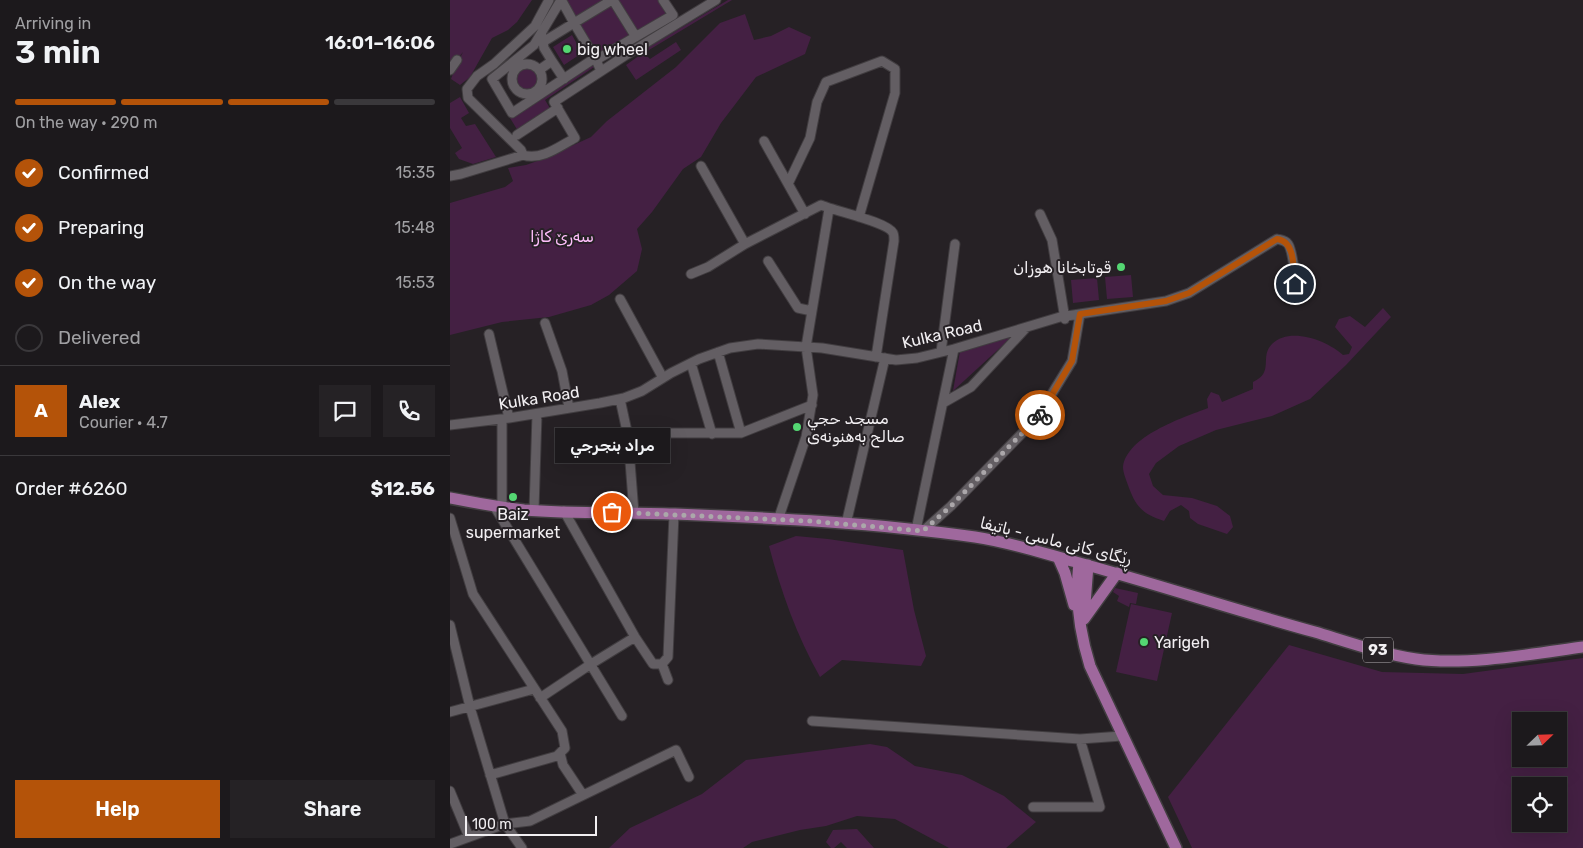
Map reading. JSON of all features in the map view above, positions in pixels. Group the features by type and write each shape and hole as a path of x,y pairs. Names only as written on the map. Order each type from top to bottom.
{"main road":[{"name":"ڕێگای کانی ماسی - باتيفا","path":"450,498 534,510 674,514 846,524 920,530 1005,542 1117,573 1276,621 1417,659 1464,660 1583,647"},
{"path":"1058,557 1065,573 1078,619 1082,621"},
{"path":"1083,564 1083,644 1090,666 1176,848"},
{"path":"1082,621 1117,573"}],"street":[{"path":"523,155 521,150 468,98 467,89 477,76 494,64 535,26 549,0"},
{"path":"636,37 612,0 542,38 517,64 492,79 512,113 536,94 564,79 596,59 636,37 673,15 663,0"},
{"path":"450,176 494,165 523,155 530,158 544,155 575,138 554,102 716,0"},
{"path":"564,79 544,48 542,38 559,3 563,3 602,71"},
{"path":"450,70 457,60"},
{"path":"538,70 552,61"},
{"path":"788,184 810,138 816,102 826,82 882,61 894,69 895,93 860,217"},
{"path":"517,64 531,64 541,74 536,94"},
{"path":"517,64 512,76 514,86 520,92 536,94"},
{"path":"501,94 514,86"},
{"path":"517,135 558,108"},
{"path":"764,141 805,214"},
{"path":"702,166 745,244"},
{"path":"691,274 708,267 745,244 820,205 889,228 894,234 881,358 846,524"},
{"path":"778,520 806,437 812,405 813,395 806,347 829,209"},
{"path":"1040,214 1052,240 1064,318"},
{"name":"Kulka Road","path":"450,425 537,414 620,399 642,391 662,378 692,363 730,348 758,344 806,347 896,360 918,358 1026,327 1080,314 1166,301 1189,293 1277,239 1288,243 1292,254 1297,300"},
{"path":"941,352 956,244"},
{"path":"768,261 798,308 812,311"},
{"path":"620,299 662,378"},
{"path":"920,530 951,506 1038,418 1072,361 1080,314"},
{"path":"546,323 562,371 569,408"},
{"path":"943,403 971,387 1026,327"},
{"path":"489,334 506,418 498,506 622,716"},
{"path":"920,530 954,349"},
{"path":"718,352 742,433"},
{"path":"692,363 712,434"},
{"path":"620,399 628,436 634,513"},
{"path":"669,433 742,433 812,405"},
{"path":"534,510 537,414"},
{"path":"564,511 653,664 662,664 668,657 674,514"},
{"path":"450,537 451,524"},
{"path":"451,524 473,594 562,731 565,748 557,756 490,775"},
{"path":"450,625 470,707 505,824 522,848"},
{"path":"540,698 636,637"},
{"path":"662,664 668,680"},
{"path":"450,712 534,690"},
{"path":"812,721 1080,739 1122,736"},
{"path":"1033,807 1100,807 1080,739"},
{"path":"450,844 505,824 530,821 676,750 689,777"},
{"path":"560,752 563,765 583,795"},
{"path":"450,791 469,837"}],"green space":[{"path":"450,0 532,0 517,22 508,30 492,38 470,77 460,85 451,79 463,52 450,68"},
{"path":"566,0 603,0 577,17 573,16"},
{"path":"619,0 660,0 667,11 665,15 638,31 634,29"},
{"path":"728,0 732,0 644,53 650,59 676,42 681,50 636,80 626,65 643,53 642,51"},
{"path":"606,6 612,7 629,34 627,38 601,54 596,52 581,26 582,22"},
{"name":"سەرێ کاژا","path":"745,14 754,40 771,36 789,27 811,37 805,54 756,77 721,123 701,157 683,169 652,212 637,229 642,249 637,271 609,295 591,305 549,317 502,322 450,335 450,203 505,187 513,181 508,168 526,165 543,159 591,137 607,121 676,67 720,23"},
{"path":"572,35 582,53 564,65 553,47"},
{"path":"592,64 594,67 545,100 551,110 518,131 510,118"},
{"path":"527,68 535,71 538,79 535,87 527,90 519,87 516,79 519,71"},
{"path":"460,97 469,113 461,118 466,126 475,124 496,157 473,164 459,159 455,153 462,148 450,128 450,103"},
{"path":"1131,275 1133,297 1107,299 1105,277"},
{"path":"1097,278 1099,300 1073,303 1071,280"},
{"path":"1383,308 1391,317 1346,365 1310,399 1272,416 1216,430 1179,446 1156,463 1149,474 1153,486 1163,495 1192,498 1217,506 1230,516 1233,527 1227,534 1198,524 1190,518 1189,511 1181,505 1170,511 1164,521 1151,516 1138,506 1124,475 1123,467 1127,456 1134,446 1145,437 1171,423 1208,408 1207,399 1211,392 1219,395 1222,402 1253,389 1253,382 1260,378 1265,369 1268,349 1280,339 1289,336 1309,338 1328,345 1343,355 1349,354 1352,347 1335,327 1339,319 1350,316 1365,327"},
{"path":"1015,334 953,391 960,351"},
{"path":"796,536 903,550 914,610 926,656 921,666 842,660 820,677 790,613 769,546"},
{"path":"1115,588 1138,593 1136,604 1130,603 1129,607 1117,601 1119,596 1113,592"},
{"name":"Yarigeh","path":"1131,604 1172,613 1157,681 1116,672"},
{"path":"1289,645 1382,672 1463,674 1583,658 1583,848 1192,848 1168,797"},
{"path":"870,744 887,747 915,766 962,775 1004,796 1036,822 1006,848 949,848 895,819 857,816 826,826 800,830 752,842 743,848 609,848 630,828 702,794 746,760"},
{"path":"857,829 874,848 847,848 841,842 834,848 831,848 826,842 833,830"}],"way so far":[{"path":"612,512 809,521 923,531 951,506 1040,415"}],"place":[{"name":"big wheel","path":"567,49"},
{"name":"قوتابخانا هوزان","path":"1121,267"},
{"name":"مسجد حجي صالح بەھنونەی","path":"797,427"},
{"name":"Baiz supermarket","path":"513,497"},
{"name":"مراد بنجرجي","path":"612,512"},
{"name":"Yarigeh","path":"1144,642"}],"route":[{"path":"1040,415 1072,361 1080,314 1166,301 1189,293 1277,239 1288,243 1292,254 1295,284"}]}
